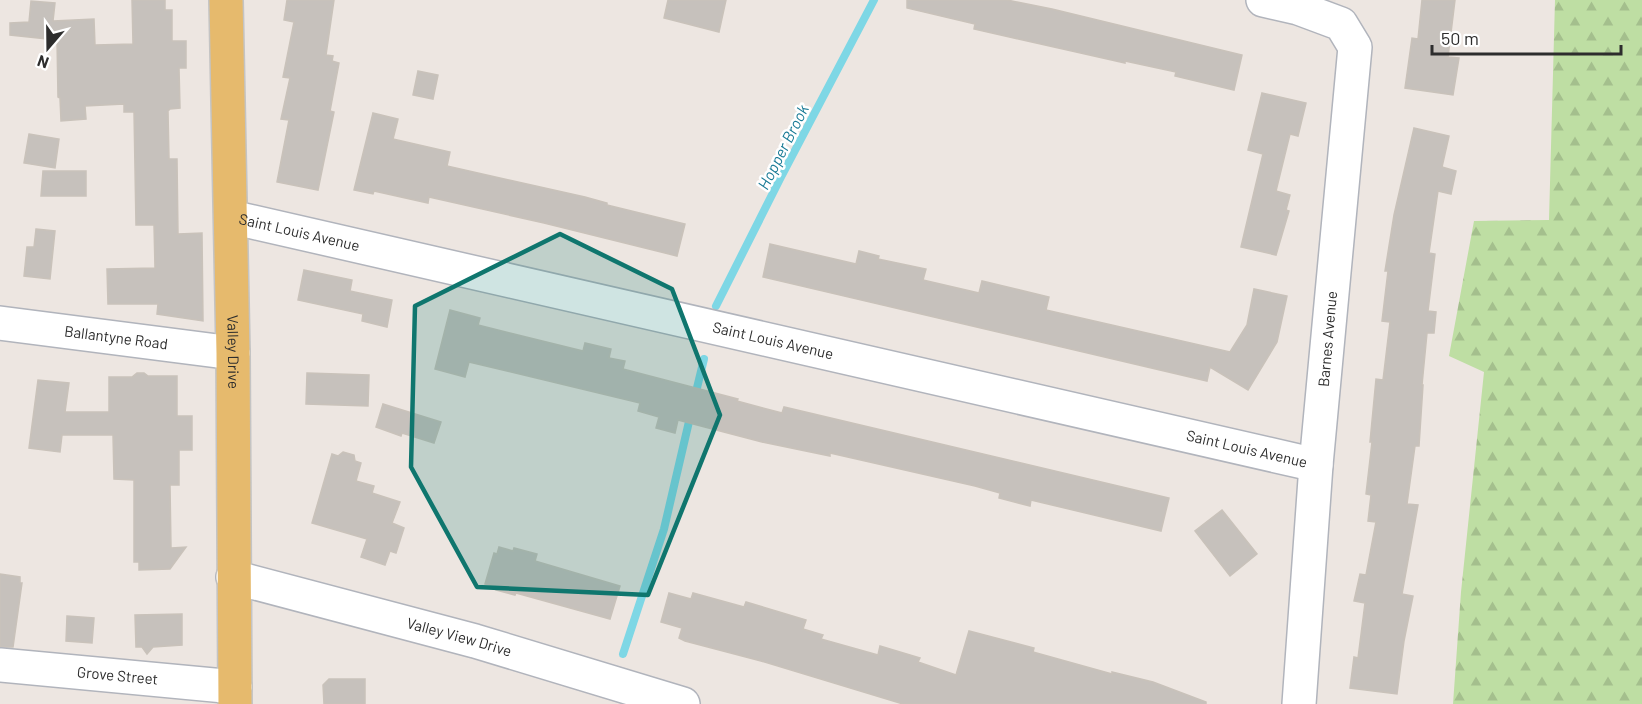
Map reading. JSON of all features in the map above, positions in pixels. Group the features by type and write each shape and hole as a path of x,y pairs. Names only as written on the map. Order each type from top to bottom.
{"main road":[{"name":"Valley Drive","path":"226,0 233,353 235,695"}],"street":[{"name":"Barnes Avenue","path":"1263,0 1298,8 1341,24 1355,46 1316,465 1299,704"},
{"name":"Saint Louis Avenue","path":"231,217 1316,465"},
{"name":"Ballantyne Road","path":"0,323 233,353"},
{"name":"Valley View Drive","path":"233,577 475,641 683,704"},
{"name":"Grove Street","path":"0,665 235,695"}],"highlighted area":[{"path":"560,234 672,289 720,415 648,595 477,587 411,467 415,306"}],"green space":[{"path":"1555,0 1642,0 1642,704 1453,704 1461,592 1484,372 1449,356 1474,221 1549,220"}],"building":[{"path":"132,0 165,0 165,10 172,10 172,41 186,41 186,68 179,68 180,108 168,111 169,159 177,159 178,234 202,233 203,321 157,314 158,304 108,304 107,269 155,268 154,225 136,225 134,112 124,112 124,104 85,106 86,119 61,121 60,98 58,97 57,40 10,35 10,23 29,22 31,1 55,3 53,21 94,19 95,45 133,44"},
{"path":"287,0 334,0 326,55 333,56 332,61 339,63 330,111 334,112 318,190 277,182 289,120 281,119 290,78 283,77 294,22 284,20"},
{"path":"668,0 726,0 719,32 664,18"},
{"path":"907,0 1007,0 1242,55 1234,90 1175,76 1176,72 1125,61 1125,63 974,29 975,24 907,8"},
{"path":"1422,0 1455,0 1448,57 1459,58 1453,95 1405,88 1412,38 1418,39"},
{"path":"418,71 438,75 433,99 413,95"},
{"path":"1262,93 1306,103 1298,136 1290,134 1276,191 1290,195 1286,210 1289,211 1276,255 1241,247 1263,154 1248,150"},
{"path":"373,113 398,119 393,139 450,152 447,166 585,197 607,203 607,205 685,224 677,256 429,197 428,203 374,191 373,194 354,190"},
{"path":"1414,128 1449,136 1442,167 1456,171 1451,194 1438,191 1429,253 1435,254 1428,311 1436,312 1434,333 1427,333 1419,446 1415,446 1407,504 1418,505 1402,594 1413,596 1397,694 1350,688 1354,657 1358,658 1365,603 1354,601 1360,574 1366,575 1376,522 1368,521 1371,495 1366,494 1376,379 1383,380 1390,322 1382,321 1388,271 1385,271 1394,215"},
{"path":"29,134 59,139 55,168 24,163"},
{"path":"43,171 86,171 86,196 41,196"},
{"path":"36,229 55,231 50,279 24,276 27,247 34,247"},
{"path":"770,244 856,264 859,251 879,256 878,259 926,269 923,280 979,293 982,281 1049,297 1046,310 1230,352 1247,325 1254,289 1287,296 1277,342 1248,390 1210,367 1207,381 763,277"},
{"path":"304,270 352,280 350,291 392,300 387,327 362,321 363,314 298,300"},
{"path":"450,310 480,318 478,325 583,351 585,343 611,349 609,358 625,361 623,369 782,413 784,407 1169,498 1161,531 1031,500 1030,506 999,498 1000,493 975,486 830,453 830,456 762,442 678,420 675,433 656,428 659,417 638,411 640,403 469,362 465,377 435,369"},
{"path":"137,373 144,373 148,376 177,376 177,416 192,416 192,450 179,450 179,485 170,485 171,548 186,547 170,569 139,570 139,562 134,562 134,480 114,479 113,435 62,435 60,452 29,448 38,380 69,383 65,412 109,412 109,377 132,377"},
{"path":"307,373 369,375 368,406 306,404"},
{"path":"383,404 441,422 434,443 402,433 401,436 376,427"},
{"path":"343,452 354,455 355,461 361,463 356,481 374,486 372,493 400,502 392,523 404,528 396,553 390,551 385,565 361,557 367,539 312,523 332,454 338,456"},
{"path":"1222,510 1257,554 1230,576 1195,531"},
{"path":"499,547 537,554 535,561 620,586 610,619 516,593 515,595 496,590 497,587 485,584 494,553 497,554"},
{"path":"0,574 20,577 20,583 22,583 13,647 0,647"},
{"path":"669,593 691,599 693,593 744,607 746,602 806,620 803,629 823,635 821,639 878,655 880,646 920,658 918,662 956,675 969,631 1034,648 1033,652 1112,674 1112,672 1153,682 1206,702 1206,704 903,704 761,661 685,641 679,638 682,628 661,622"},
{"path":"182,614 182,645 153,647 147,654 142,647 136,647 135,615"},
{"path":"67,616 94,618 92,643 66,641"},
{"path":"329,679 365,679 365,704 324,704 323,685"}],"waterway":[{"name":"Hopper Brook","path":"716,306 874,0"},
{"name":"Hopper Brook","path":"695,396 704,359"},
{"name":"Hopper Brook","path":"623,654 664,529 691,413"}]}
